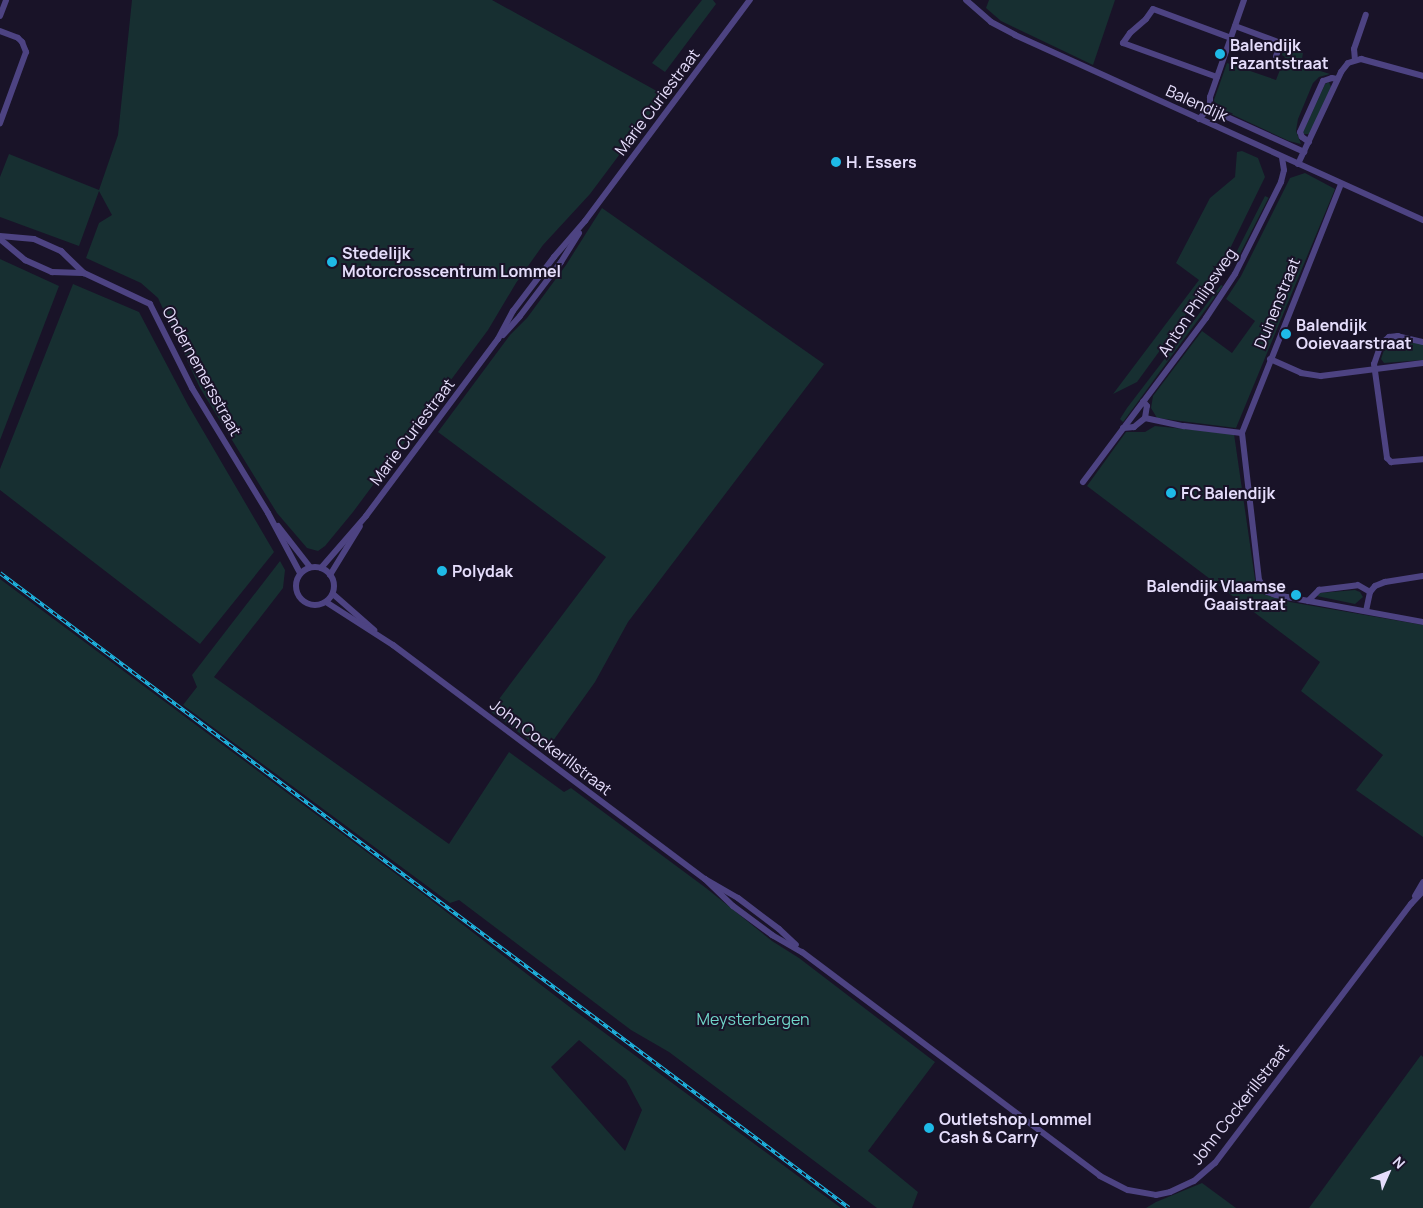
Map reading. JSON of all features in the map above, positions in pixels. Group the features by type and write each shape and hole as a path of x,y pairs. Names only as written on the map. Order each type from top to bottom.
{"street":[{"path":"0,16 6,0"},
{"name":"Marie Curiestraat","path":"366,516 498,339 518,305 554,257 585,221 750,0"},
{"name":"Balendijk","path":"966,0 981,15 1008,32 1423,220"},
{"path":"1199,119 1210,107 1210,97 1244,0"},
{"path":"1217,77 1123,42 1146,19 1153,9 1231,38"},
{"path":"1355,60 1354,49 1366,15"},
{"path":"1235,26 1297,49"},
{"path":"0,30 18,38 26,52 0,124"},
{"path":"1276,56 1281,43"},
{"path":"1298,164 1344,67 1355,60 1367,60 1423,76"},
{"path":"1309,142 1302,137 1302,127 1322,80 1338,79"},
{"path":"1210,107 1216,112 1304,152"},
{"name":"Anton Philipsweg","path":"1082,482 1206,318 1248,252 1281,182 1284,170 1282,157"},
{"name":"Duinenstraat","path":"1342,184 1270,359 1242,433 1242,448 1260,585 1266,592 1423,622"},
{"name":"Ondernemersstraat","path":"0,238 25,260 52,272 84,272"},
{"name":"Ondernemersstraat","path":"0,238 34,239 61,251 84,272 150,304 199,400 268,513 300,573"},
{"path":"1423,342 1398,336 1389,337 1381,344 1374,364 1387,458 1391,462 1423,459"},
{"path":"1270,359 1312,375 1423,363"},
{"path":"1143,401 1147,406 1144,418 1184,426 1242,433"},
{"name":"Anton Philipsweg","path":"1123,428 1134,427 1144,418"},
{"name":"Ondernemersstraat","path":"268,513 310,567"},
{"path":"321,568 366,516"},
{"path":"330,575 366,516"},
{"path":"310,567 321,568 330,575 334,587 333,594 326,602 314,606 302,602 298,597 295,585 300,573 310,567"},
{"path":"1366,611 1370,592 1375,586 1385,582 1423,576"},
{"path":"1308,601 1319,590 1358,585 1370,592"},
{"name":"John Cockerillstraat","path":"333,594 381,636 705,879 738,898 779,928 802,952 1100,1176 1128,1190 1156,1195 1170,1192 1194,1181 1215,1163 1411,904 1423,891"},
{"name":"John Cockerillstraat","path":"326,602 381,636"},
{"name":"John Cockerillstraat","path":"1411,904 1423,882"}],"green space":[{"name":"Stedelijk Motorcrosscentrum Lommel","path":"132,0 492,0 664,95 590,194 543,245 516,283 488,330 353,512 325,546 318,551 307,548 277,513 200,388 158,298 141,283 86,258 99,223 112,215 99,191 79,246 0,217 0,177 9,154 99,190 118,135"},
{"path":"702,0 713,0 716,4 665,72 652,63"},
{"path":"989,0 1115,0 1093,65 1001,21 986,8"},
{"path":"1284,46 1303,53 1301,65 1330,74 1319,77 1313,83 1298,119 1296,131 1301,144 1289,141 1218,108 1214,100 1227,63 1276,80 1285,57 1282,55"},
{"path":"1329,82 1331,87 1310,134 1304,134 1303,132 1325,84"},
{"path":"1242,151 1258,158 1265,177 1222,265 1137,382 1113,394 1199,280 1176,263 1210,198 1235,177 1237,152"},
{"path":"1305,173 1335,189 1236,428 1157,418 1151,408 1153,396 1202,331 1232,353 1255,321 1226,299 1241,276 1290,178"},
{"path":"1265,196 1269,198 1236,262 1232,260"},
{"path":"602,208 824,364 628,622 595,682 545,752 490,711 606,557 438,432 510,335 527,318 566,265"},
{"path":"0,259 59,286 0,440"},
{"path":"73,284 139,312 188,405 274,552 200,644 0,490 0,469"},
{"path":"1221,285 1223,286 1123,422 1120,419 1127,408"},
{"path":"1398,338 1423,344 1423,360 1384,363 1381,359 1387,342"},
{"path":"1155,426 1234,434 1256,586 1263,594 1290,602 1423,625 1423,837 1356,790 1383,755 1301,691 1320,662 1087,486 1126,432 1145,432"},
{"name":"Meysterbergen","path":"280,561 285,570 283,588 214,677 449,844 509,752 564,792 571,788 706,888 772,941 799,958 935,1062 868,1151 918,1192 912,1208 877,1208 669,1052 631,1030 459,900 450,903 183,705 197,687 192,675"},
{"path":"0,579 423,894 571,1008 841,1208 0,1208","holes":["579,1040 626,1080 642,1110 625,1151 551,1067"]},
{"path":"1355,590 1360,592 1363,597 1355,604 1317,596 1320,593"},
{"path":"1421,1055 1423,1057 1423,1208 1309,1208"},
{"path":"1202,1183 1236,1208 1146,1208 1156,1202"}],"railway":[{"path":"0,573 849,1208"}],"place":[{"name":"Balendijk Fazantstraat","path":"1220,54"},
{"name":"H. Essers","path":"836,162"},
{"name":"Stedelijk Motorcrosscentrum Lommel","path":"332,262"},
{"name":"Balendijk Ooievaarstraat","path":"1286,334"},
{"name":"FC Balendijk","path":"1171,493"},
{"name":"Polydak","path":"442,571"},
{"name":"Balendijk Vlaamse Gaaistraat","path":"1296,595"},
{"name":"Outletshop Lommel Cash & Carry","path":"929,1128"}]}
